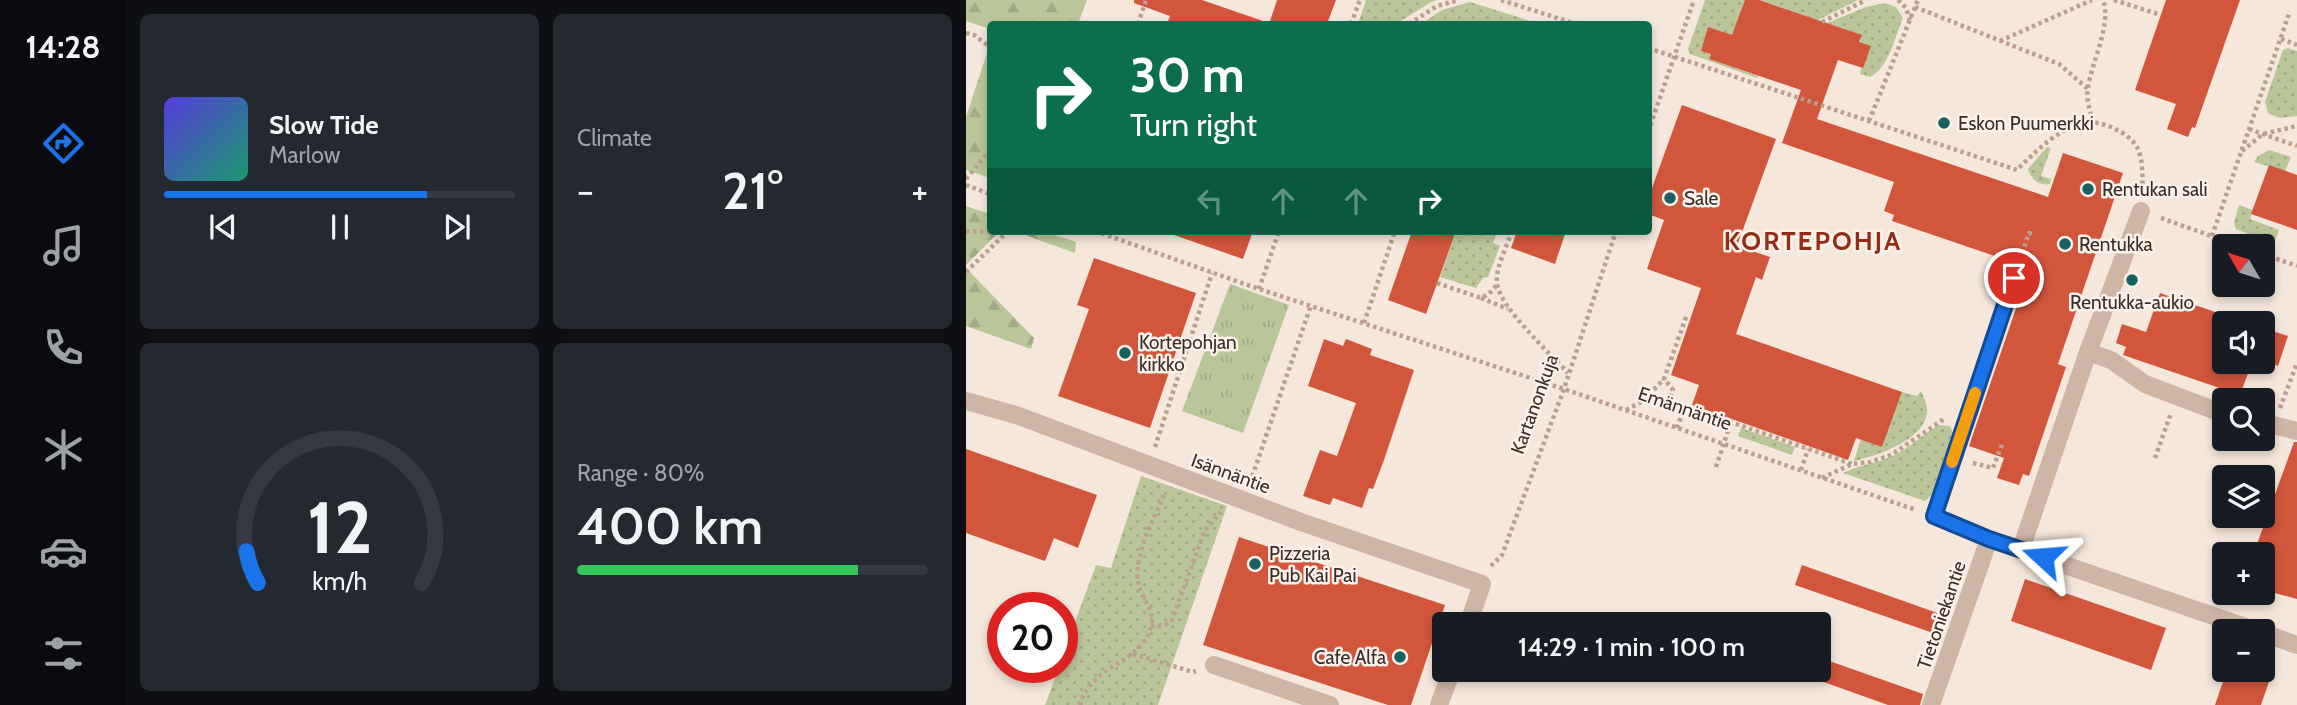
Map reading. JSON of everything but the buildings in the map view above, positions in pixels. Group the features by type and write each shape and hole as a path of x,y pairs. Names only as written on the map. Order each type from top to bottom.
{"street":[{"path":"2021,549 2088,352 2141,211"},
{"path":"2014,278 1934,516 1989,539 2223,619"},
{"path":"2088,352 2111,360 2145,384 2212,409"},
{"name":"Isännäntie","path":"966,401 1016,415 1240,499 1479,583"},
{"path":"2275,427 2297,431"},
{"name":"Tietoniekantie","path":"1931,705 1989,539"},
{"path":"1471,612 1479,583"},
{"path":"2275,637 2297,645"},
{"path":"1214,665 1330,705"},
{"path":"1440,705 1448,682"}],"path":[{"path":"1139,21 1146,0"},
{"path":"1352,21 1360,0"},
{"path":"1414,21 1437,6 1459,0"},
{"path":"1501,0 1567,21"},
{"path":"1652,120 1694,0"},
{"path":"1822,22 1866,0"},
{"path":"1898,0 1906,8 1910,21"},
{"path":"1869,121 1918,0"},
{"path":"2000,40 2092,0"},
{"path":"2093,122 2088,107 2088,89 2103,29 2103,0"},
{"path":"2114,0 2158,14"},
{"path":"1915,7 2060,64 2088,89"},
{"path":"2213,234 2290,11"},
{"path":"966,33 974,35 987,45"},
{"path":"2281,39 2297,45"},
{"path":"1652,49 2017,170 2063,131 2082,122 2093,122 2117,129 2136,146 2143,176 2141,211 2212,236"},
{"path":"2241,152 2263,134 2297,126"},
{"path":"2249,129 2297,146"},
{"path":"966,180 987,154"},
{"path":"966,186 987,193"},
{"path":"966,231 987,232"},
{"path":"2014,278 2029,233 2035,235"},
{"path":"966,272 1004,235"},
{"name":"Emännäntie","path":"1107,235 1259,289 1564,389 1934,516"},
{"path":"1259,289 1278,235"},
{"path":"1364,323 1394,235"},
{"path":"1511,235 1498,272 1497,285 1509,309 1568,373"},
{"name":"Kartanonkuja","path":"1479,583 1502,555 1564,389 1615,235"},
{"path":"2275,258 2297,266"},
{"path":"1079,705 1093,682 1133,654 1151,626 1152,613 1139,586 1138,573 1146,534 1163,498 1155,467 1213,272"},
{"path":"1437,283 1509,309"},
{"path":"1480,298 1489,294 1497,285"},
{"path":"1151,626 1166,625 1172,620 1205,530 1240,499 1311,305"},
{"path":"1626,410 1643,401 1664,379 1686,317"},
{"path":"2275,411 2297,363"},
{"path":"1664,379 1673,390 1670,401 1852,464"},
{"path":"2155,458 2178,396"},
{"path":"1677,428 1685,406"},
{"path":"1822,478 1852,464 1891,455 1936,423 1970,408"},
{"path":"1716,467 1731,422"},
{"path":"1954,458 1993,468 2003,442"},
{"path":"1801,470 1808,449"},
{"path":"1133,654 1194,673 1214,665"}],"green space":[{"path":"966,0 1087,0 1079,21 987,21 987,28 966,21"},
{"path":"1366,0 1438,0 1401,21 1359,21"},
{"path":"1705,0 1745,0 1740,38 1709,28 1701,51 1711,54 1709,59 1758,76 1757,78 1690,54 1688,49"},
{"path":"1759,0 1858,0 1818,20"},
{"path":"1470,2 1530,21 1426,21 1442,10"},
{"path":"1885,3 1896,7 1903,18 1887,59 1877,73 1870,77 1860,74 1861,35 1827,23 1866,7"},
{"path":"2288,48 2297,51 2297,116 2279,118 2268,113 2265,102 2283,50"},
{"path":"987,53 987,177 966,170 966,117"},
{"path":"2047,147 2051,148 2041,176 2051,179 2050,184 2042,184 2031,176 2028,169"},
{"path":"2269,150 2291,157 2285,171 2254,162 2258,156"},
{"path":"2239,205 2253,210 2250,219 2279,230 2275,241 2275,234 2249,234 2236,229 2234,223"},
{"path":"966,206 987,213 987,235 996,235 966,265"},
{"path":"1025,235 1054,235 1076,242 1075,253"},
{"path":"1455,235 1496,235 1493,243 1500,246 1488,277 1483,278 1476,288 1440,277"},
{"path":"966,268 1034,338 1031,349 966,326"},
{"path":"1230,284 1289,305 1243,433 1182,411"},
{"path":"1921,391 1927,413 1918,431 1886,451 1854,461 1861,439 1882,447 1902,392 1917,396"},
{"path":"1938,425 1950,426 1954,435 1934,493 1925,501 1843,473 1891,457"},
{"path":"1741,428 1795,447 1792,455 1738,436"},
{"path":"1141,476 1227,506 1158,705 1045,705 1053,683 1078,683 1078,614 1096,565 1111,568"}],"slow traffic":[{"path":"1952,462 1975,393"}],"place":[{"name":"Eskon Puumerkki","path":"1944,123"},
{"name":"Rentukan sali","path":"2088,189"},
{"name":"Sale","path":"1670,198"},
{"name":"Rentukka","path":"2065,244"},
{"name":"Rentukka-aukio","path":"2132,280"},
{"name":"Kortepohjan kirkko","path":"1125,353"},
{"name":"Pizzeria Pub Kai Pai","path":"1255,564"},
{"name":"Cafe Alfa","path":"1400,657"}],"district":[{"name":"KORTEPOHJA","path":"1813,241"}],"route":[{"path":"2014,278 1934,516 1989,539 2043,557"}]}
